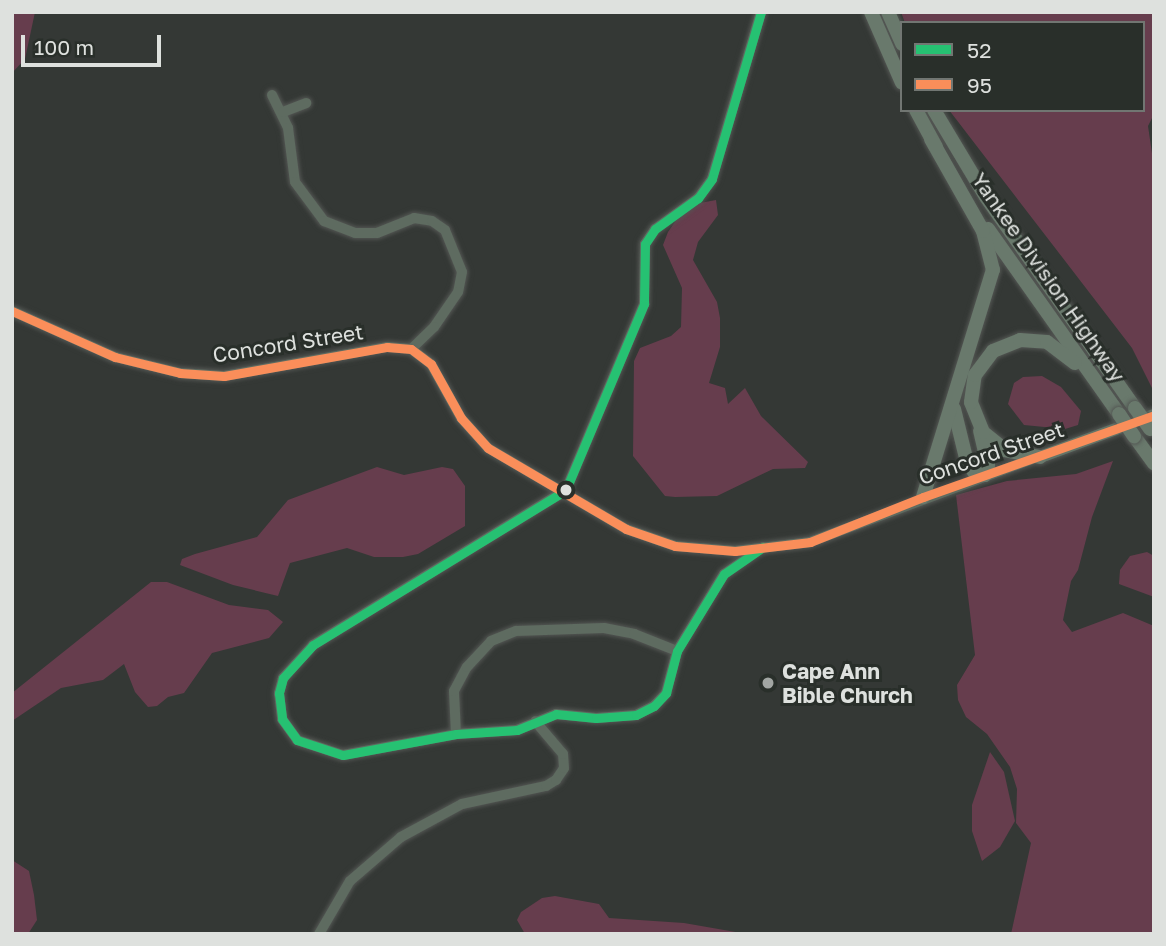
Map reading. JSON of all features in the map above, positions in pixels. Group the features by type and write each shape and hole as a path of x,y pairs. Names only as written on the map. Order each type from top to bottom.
{"highway":[{"path":"871,12 900,78"},
{"path":"888,12 900,39"},
{"name":"Yankee Division Highway","path":"917,112 985,225 1154,464"},
{"name":"Yankee Division Highway","path":"935,112 986,197 1135,408 1153,429"},
{"path":"923,497 990,287 992,260 983,231 931,139"},
{"path":"954,404 962,450 974,471 985,475 988,465 971,394 978,369 993,351 1020,340 1042,341 1061,350 1119,414"},
{"path":"978,425 1005,450 1040,457"}],"main road":[{"name":"Concord Street","path":"1040,457 1153,429"}],"street":[{"path":"761,12 712,179 698,198 656,229 645,244 644,304 566,490 339,626 291,665 279,693 282,719 297,740 342,755 456,734 517,730 535,720 556,714 619,718 645,710 666,693 677,651 724,574 764,548"},
{"path":"272,95 283,112 295,182 324,221 355,233 377,233 414,218 432,221 445,230 462,272 458,292 434,327 411,349"},
{"path":"283,112 306,103"},
{"name":"Concord Street","path":"12,311 116,358 180,373 224,376 387,347 411,349 430,364 461,418 481,441 566,490 626,529 654,541 735,551 810,542 846,531 923,497 1040,457"},
{"path":"456,734 454,691 467,667 491,641 516,631 604,628 634,634 677,651"},
{"path":"319,934 350,881 401,837 477,799 546,786 556,780 564,768 563,754 535,720"}],"shaded area":[{"path":"12,12 35,12 25,59 12,73"},
{"path":"901,12 1154,12 1154,114 1148,126 1154,167 1154,392 1132,348 951,112 1145,112 1145,21 904,21"},
{"path":"716,200 718,215 698,242 693,260 717,302 720,318 720,347 709,383 725,388 728,404 745,388 761,416 808,462 805,468 773,469 717,496 665,496 633,456 634,361 640,348 671,336 681,327 682,288 663,245 668,232 677,219 700,203"},
{"path":"1042,376 1061,387 1081,411 1078,425 1065,429 1024,425 1008,404 1014,383 1023,377"},
{"path":"1113,461 1092,517 1078,570 1071,581 1063,620 1072,632 1123,613 1154,626 1154,934 1011,934 1031,843 1016,823 1017,789 1010,767 987,734 966,717 958,700 957,685 975,655 956,495 1007,481 1076,474"},
{"path":"377,467 404,475 442,467 453,469 465,486 465,526 418,554 374,557 347,548 290,563 278,596 233,585 180,565 182,559 195,554 257,537 288,500"},
{"path":"1147,552 1154,556 1154,597 1119,584 1120,570 1130,556"},
{"path":"151,582 167,582 229,605 268,610 283,622 269,638 212,653 184,693 168,697 157,706 148,707 135,692 124,664 103,680 61,688 12,721 12,693"},
{"path":"990,752 1004,772 1015,821 1000,847 982,861 972,831 972,805"},
{"path":"12,860 29,871 37,920 28,934 12,934"},
{"path":"555,896 599,904 609,918 684,923 747,934 525,934 517,920 521,912 542,898"}],"transit line":[{"name":"52","path":"761,12 712,179 698,198 655,229 645,244 644,304 566,490 313,645 283,678 279,693 282,719 297,740 343,755 456,734 517,730 556,714 596,718 636,715 654,706 666,693 677,651 724,574 763,547"},
{"name":"95","path":"12,311 115,357 180,373 224,376 387,347 411,349 431,364 461,418 488,448 626,529 675,546 735,551 810,542 923,497 1154,415"}],"place":[{"name":"Cape Ann Bible Church","path":"768,683"}]}
